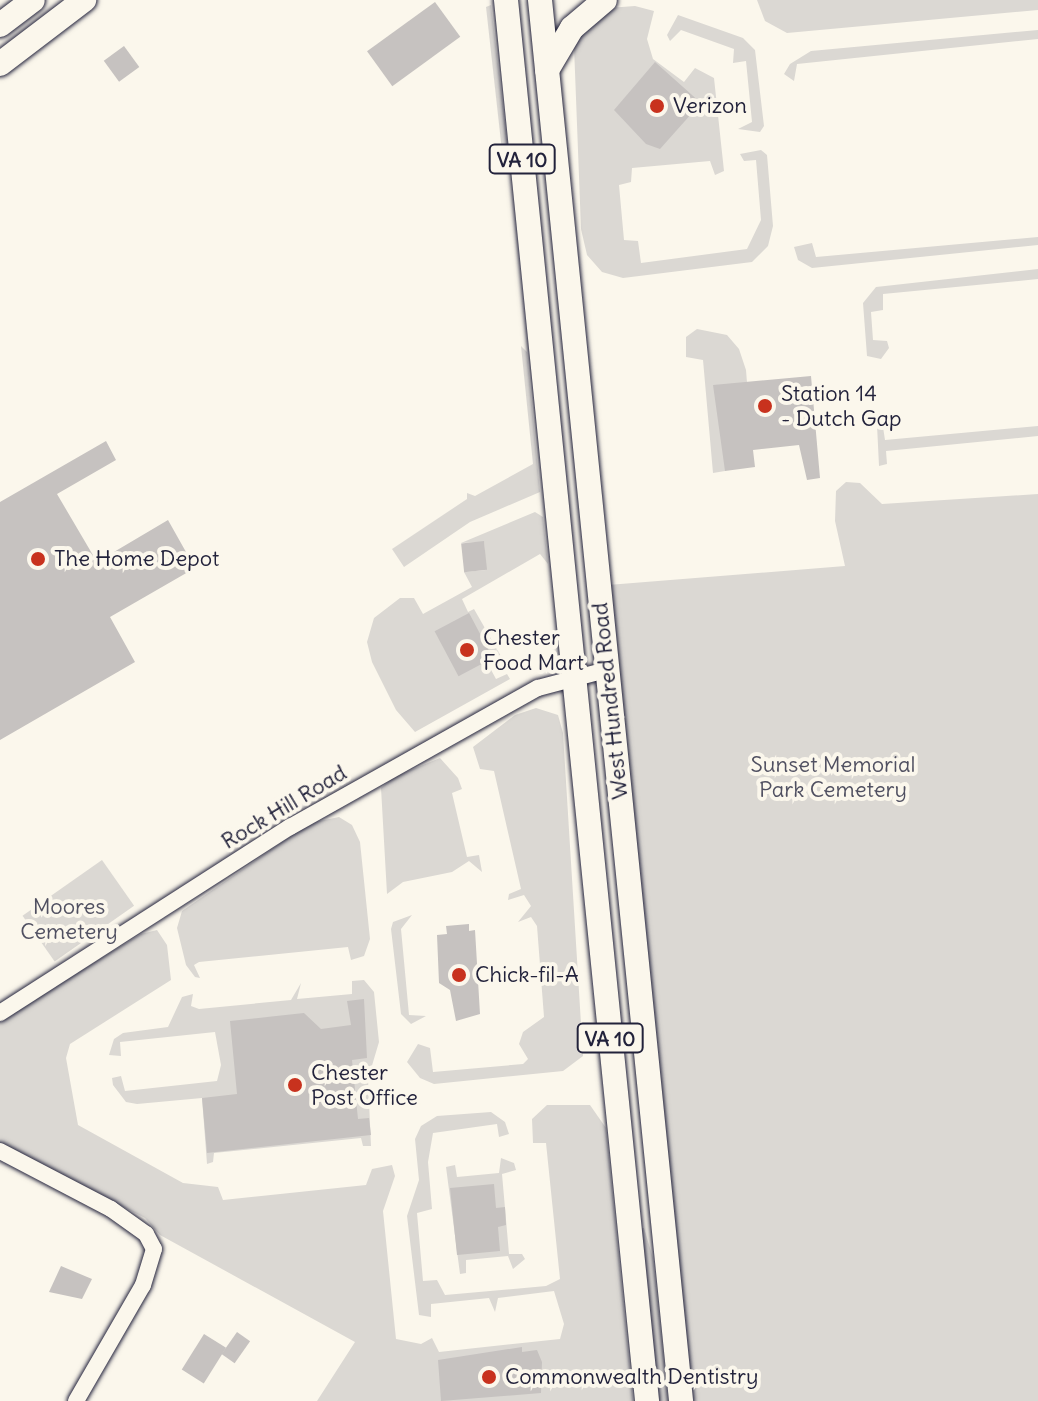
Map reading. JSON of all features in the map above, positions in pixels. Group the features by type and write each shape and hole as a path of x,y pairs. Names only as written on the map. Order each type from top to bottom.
{"main road":[{"path":"0,25 33,0"},
{"path":"0,64 84,0"},
{"name":"West Hundred Road","path":"506,0 647,1401"},
{"name":"West Hundred Road","path":"540,0 681,1401"},
{"path":"547,70 572,28 605,0"}],"street":[{"name":"Rock Hill Road","path":"0,1013 290,827 538,688 574,675 606,670"},
{"path":"0,1151 111,1209 146,1234 154,1249 143,1285 76,1401"}],"green space":[{"path":"757,0 1038,0 1038,10 787,33 765,21"},
{"path":"491,5 509,157 504,169 486,7"},
{"path":"635,6 654,11 647,39 653,59 684,82 695,68 714,78 724,171 715,175 710,161 632,168 631,182 619,185 624,240 638,241 641,263 747,249 761,220 756,160 744,161 740,154 761,150 767,155 773,226 768,246 752,262 623,278 602,272 587,255 581,229 574,46 579,32 608,8"},
{"path":"678,15 743,38 755,50 764,126 760,132 738,129 752,122 746,61 733,63 734,49 681,30 670,41 667,35"},
{"path":"1038,30 1038,39 797,64 794,81 784,74 790,64 811,51"},
{"path":"1038,237 1038,245 812,268 798,260 794,247 812,243 816,257"},
{"path":"1038,269 1038,279 883,294 883,310 871,312 873,340 887,341 889,348 881,359 867,356 863,303 876,287"},
{"path":"697,329 727,335 739,349 746,370 751,433 725,471 713,473 703,360 686,357 686,337"},
{"path":"521,346 527,352 540,492 470,522 404,567 392,549 467,499 467,493 475,496 533,464"},
{"path":"877,425 883,427 885,440 1038,426 1038,436 886,451 887,464 879,466"},
{"name":"Sunset Memorial Park Cemetery","path":"846,482 860,483 882,504 1038,494 1038,1401 693,1401 608,585 845,566 835,521 836,491"},
{"path":"535,512 543,517 548,564 540,554 462,599 468,612 474,609 502,658 489,666 496,679 507,674 510,679 415,732 396,710 372,662 367,642 374,618 400,598 414,598 423,614 472,587 464,572 486,570 484,542 461,543"},
{"path":"536,708 558,715 563,733 583,1056 563,1071 434,1084 420,1078 407,1062 418,1044 430,1048 433,1072 523,1064 528,1059 519,1044 523,1032 544,1017 537,926 531,917 518,922 531,906 524,895 508,900 509,894 521,889 494,771 480,769 473,747 515,715"},
{"path":"440,758 458,778 462,789 452,793 467,857 479,855 482,872 469,861 452,872 403,882 387,894 381,788 394,777"},
{"path":"339,817 352,825 360,842 370,939 364,956 351,960 348,947 199,962 194,965 200,978 195,977 186,965 177,928 182,911 310,823"},
{"name":"Moores Cemetery","path":"102,860 134,906 55,962 23,916"},
{"path":"412,915 401,929 409,1015 426,1016 411,1024 401,1014 391,929 393,922"},
{"path":"157,930 167,945 171,980 70,1044 66,1058 78,1125 183,1183 218,1187 223,1200 366,1185 372,1169 392,1165 395,1176 383,1211 396,1339 421,1344 432,1338 439,1352 560,1339 564,1324 554,1291 498,1298 495,1312 489,1298 431,1304 431,1317 419,1315 407,1216 419,1180 415,1139 421,1126 437,1116 491,1112 505,1122 509,1134 499,1137 497,1124 433,1133 428,1162 432,1209 417,1213 423,1281 437,1280 445,1295 546,1286 560,1279 546,1143 533,1143 532,1119 547,1105 590,1105 606,1128 633,1401 317,1401 355,1342 160,1235 145,1218 0,1144 0,1020 141,934"},
{"name":"Chester Post Office","path":"364,980 374,992 379,1042 368,1079 371,1146 363,1146 361,1138 214,1153 213,1162 207,1164 202,1098 137,1104 126,1102 113,1085 112,1078 121,1076 125,1091 217,1081 221,1065 215,1032 120,1042 121,1056 109,1055 114,1039 123,1033 168,1027 182,997 193,994 191,1006 199,1009 291,1000 301,983 297,999 352,994 352,981"},
{"path":"501,1158 514,1163 516,1170 502,1174 509,1254 522,1254 525,1259 513,1269 508,1256 466,1260 466,1273 460,1274 446,1167 455,1165 457,1177 499,1173"},
{"path":"644,1228 653,1258 668,1401 654,1401 636,1229"}],"building":[{"path":"435,2 460,37 392,86 367,51"},
{"path":"124,46 139,67 119,82 104,61"},
{"name":"Verizon","path":"655,62 701,103 660,149 646,144 614,110"},
{"name":"Station 14 - Dutch Gap","path":"811,376 820,478 807,480 799,445 753,450 755,467 725,471 713,385"},
{"name":"The Home Depot","path":"106,441 116,460 57,494 97,562 168,520 195,568 110,617 135,662 0,740 0,502"},
{"path":"484,541 487,570 464,572 461,543"},
{"name":"Chester Food Mart","path":"469,613 493,658 459,676 435,631"},
{"name":"Chick-fil-A","path":"469,924 469,931 475,930 480,1014 456,1021 450,990 439,983 437,935 447,934 446,926"},
{"name":"Chester Post Office","path":"364,999 367,1058 352,1060 358,1119 369,1118 371,1135 207,1153 202,1098 237,1094 230,1021 304,1013 321,1029 351,1025 347,1001"},
{"path":"494,1184 496,1208 505,1207 506,1225 498,1227 500,1251 457,1255 450,1188"},
{"path":"61,1266 92,1279 82,1299 49,1292"},
{"path":"237,1332 250,1341 235,1363 222,1354"},
{"path":"204,1334 226,1348 204,1383 182,1370"},
{"name":"Commonwealth Dentistry","path":"522,1347 522,1352 537,1350 542,1362 541,1393 441,1401 438,1360"}],"place":[{"name":"Verizon","path":"657,106"},
{"name":"Station 14 - Dutch Gap","path":"765,406"},
{"name":"The Home Depot","path":"38,559"},
{"name":"Chester Food Mart","path":"467,650"},
{"name":"Chick-fil-A","path":"459,975"},
{"name":"Chester Post Office","path":"295,1085"},
{"name":"Commonwealth Dentistry","path":"489,1377"}]}
